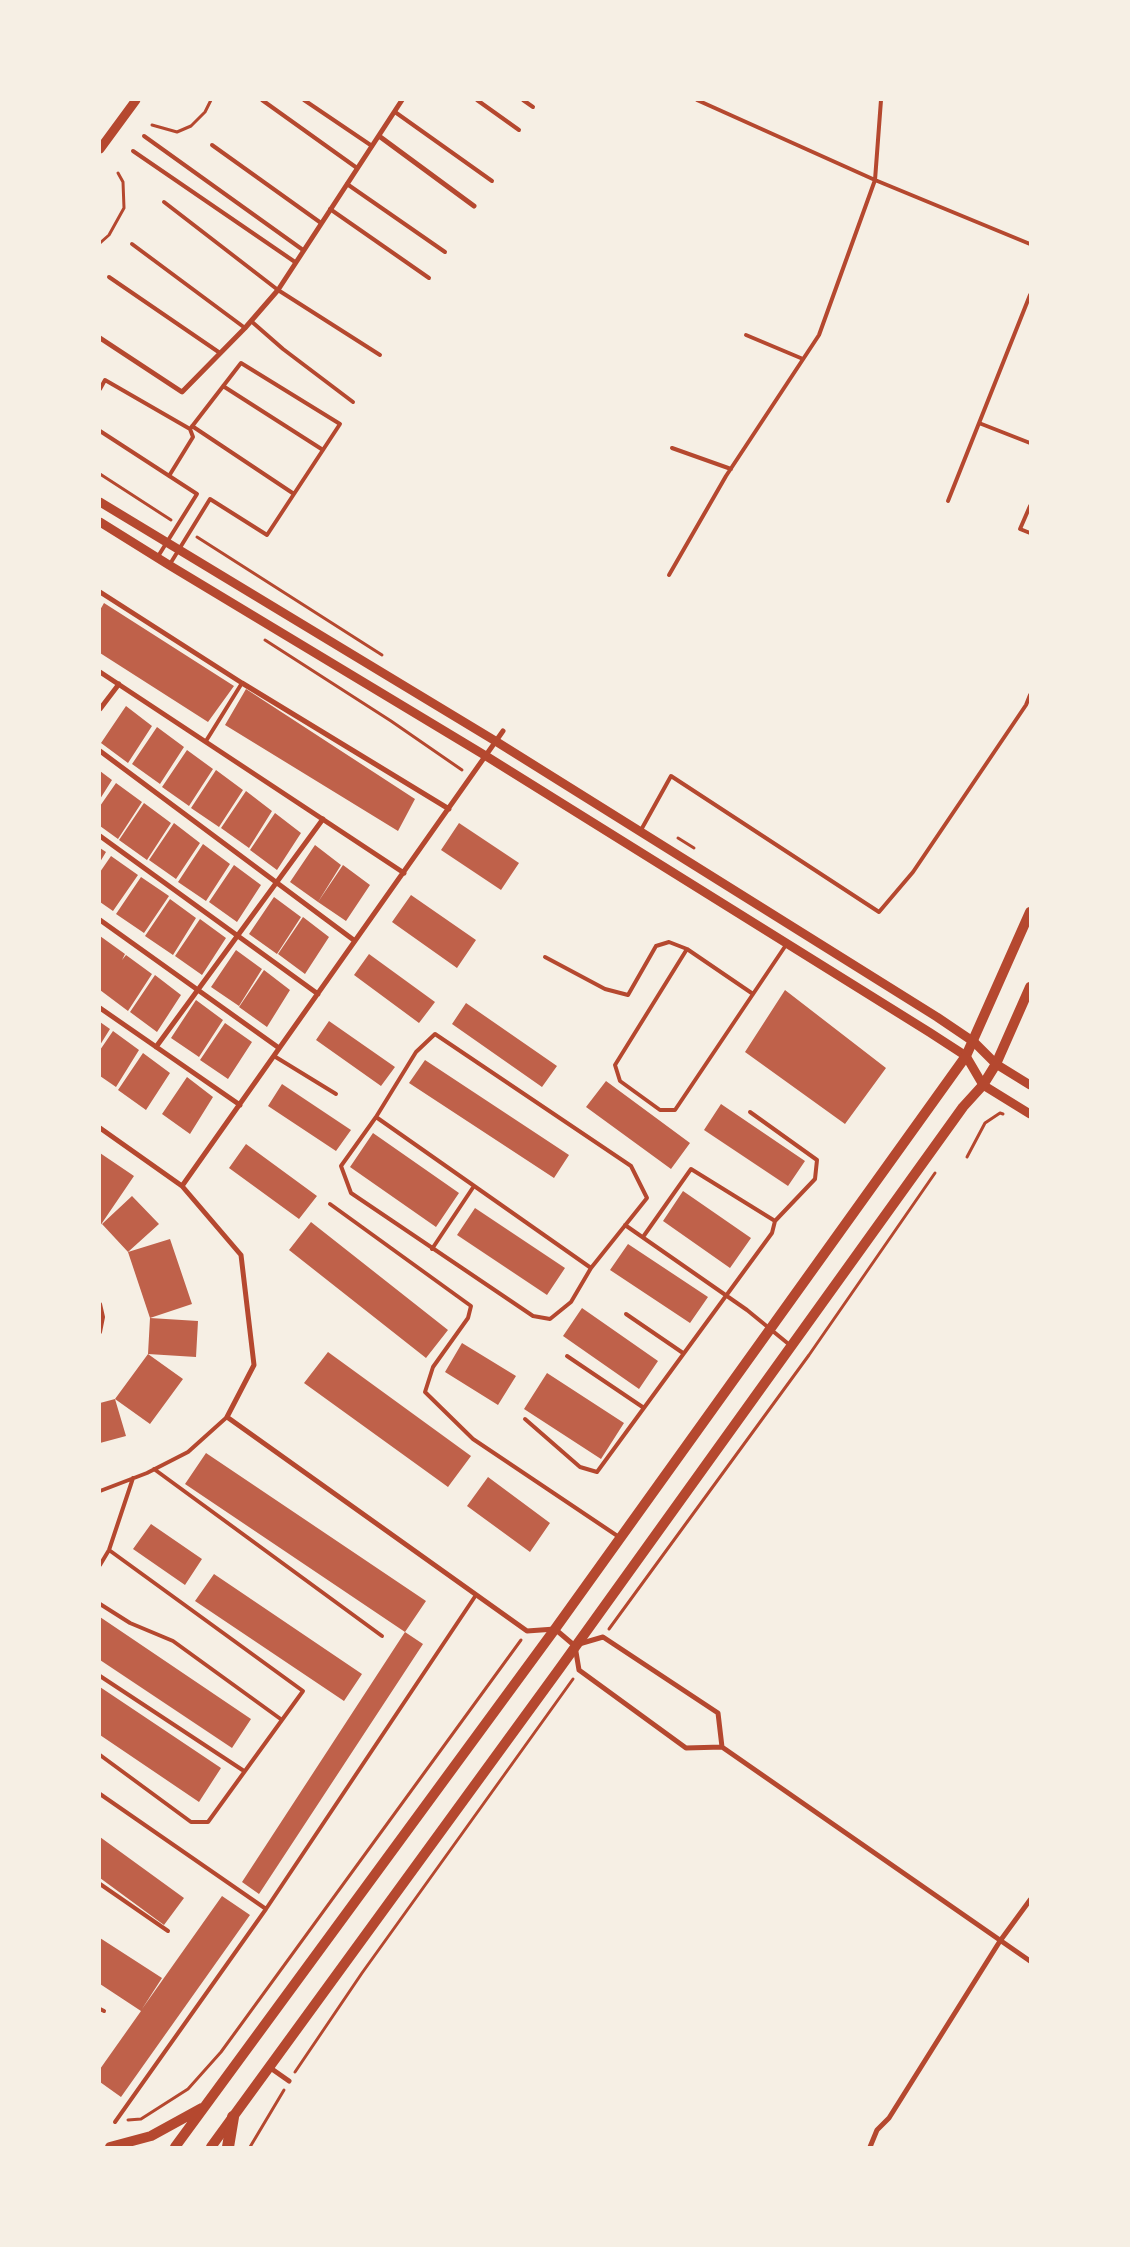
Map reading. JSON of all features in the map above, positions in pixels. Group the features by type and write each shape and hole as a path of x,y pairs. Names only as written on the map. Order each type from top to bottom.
{"main road":[{"path":"175,2147 555,1629 966,1056 974,1042 1030,912"},
{"path":"211,2147 963,1107 983,1085 996,1064 1030,987"},
{"path":"110,2147 151,2136 205,2106"},
{"path":"228,2147 233,2117"}],"street":[{"path":"100,149 136,100"},
{"path":"100,338 182,392 245,328 278,290 395,112 400,101"},
{"path":"379,136 474,206"},
{"path":"100,502 166,544 497,742 974,1042 996,1064 1030,1085"},
{"path":"100,522 168,566 486,756 966,1056 983,1085 1030,1114"},
{"path":"100,592 242,683 449,809"},
{"path":"100,672 404,873"},
{"path":"100,709 119,684"},
{"path":"182,1186 504,731"},
{"path":"100,751 355,941"},
{"path":"156,1047 278,883 323,819"},
{"path":"100,836 318,994"},
{"path":"100,920 279,1048"},
{"path":"100,1008 240,1105"},
{"path":"100,1128 182,1186 241,1255 254,1365 228,1417 527,1631 555,1629 575,1646 579,1670 686,1748 722,1747 1030,1961"},
{"path":"575,1646 603,1637 718,1713 722,1747"},
{"path":"870,2147 877,2130 889,2118 1000,1941 1030,1900"},
{"path":"269,2067 289,2081"}],"lane":[{"path":"262,100 357,168"},
{"path":"304,100 372,146"},
{"path":"477,100 519,130"},
{"path":"524,100 532,107"},
{"path":"697,100 875,180 1030,244"},
{"path":"669,575 731,469 820,334 875,180 881,100"},
{"path":"395,112 492,181"},
{"path":"144,136 303,250"},
{"path":"212,145 321,223"},
{"path":"133,151 295,262"},
{"path":"347,184 445,252"},
{"path":"164,202 278,290 380,355"},
{"path":"330,209 429,278"},
{"path":"132,244 245,328"},
{"path":"109,277 220,353"},
{"path":"948,502 1030,295"},
{"path":"251,321 283,349 353,402"},
{"path":"746,335 803,359"},
{"path":"168,566 210,499 267,535 340,424 241,363 191,428 193,437 170,476"},
{"path":"100,389 105,380 191,428 294,494"},
{"path":"223,386 323,450"},
{"path":"979,423 1030,443"},
{"path":"100,432 197,494 157,558"},
{"path":"672,448 731,469"},
{"path":"1030,506 1020,529 1030,533"},
{"path":"206,741 242,683"},
{"path":"640,832 671,776 879,912 913,872 1026,705 1030,694"},
{"path":"545,957 605,989 628,995 656,946 669,942 687,949 753,994"},
{"path":"687,949 615,1065 620,1081 660,1110 675,1110 788,943"},
{"path":"435,1034 631,1166 647,1198 625,1225 591,1268 571,1302 550,1319 533,1316 351,1193 341,1166 376,1117 416,1052 435,1034"},
{"path":"274,1056 336,1094"},
{"path":"525,1419 580,1468 597,1472 725,1295 772,1234 776,1221 788,1206 815,1180 817,1160 750,1112"},
{"path":"376,1117 591,1268"},
{"path":"643,1237 691,1169 776,1221"},
{"path":"432,1248 474,1186"},
{"path":"330,1204 471,1306 468,1318 433,1366 426,1392 473,1439 620,1538"},
{"path":"625,1225 725,1295 791,1346"},
{"path":"100,1304 103,1317 100,1332"},
{"path":"626,1314 683,1353"},
{"path":"567,1356 644,1408"},
{"path":"100,1490 154,1469 188,1452 228,1417"},
{"path":"154,1469 382,1636"},
{"path":"101,1562 109,1550 133,1478"},
{"path":"100,1755 191,1822 208,1822 302,1690 109,1550"},
{"path":"115,2122 266,1909 476,1595"},
{"path":"100,1604 130,1623 173,1642 282,1720"},
{"path":"100,1676 244,1771"},
{"path":"100,1794 266,1909"},
{"path":"100,1884 168,1931"}],"path":[{"path":"152,125 177,132 191,126 205,112 211,100"},
{"path":"100,243 109,235 124,208 123,182 118,173"},
{"path":"967,1157 985,1122 1000,1113 1007,1115"},
{"path":"115,2122 141,2119 188,2089 221,2052 527,1631"}],"building":[{"path":"104,603 234,686 208,722 100,653 100,610"},
{"path":"246,689 415,799 398,831 225,725"},
{"path":"126,706 152,726 128,763 101,743"},
{"path":"157,727 184,747 160,784 132,764"},
{"path":"187,750 213,769 189,806 162,787"},
{"path":"216,770 243,790 219,827 191,808"},
{"path":"100,771 112,780 100,799"},
{"path":"116,783 142,802 118,839 100,826 100,806"},
{"path":"246,791 272,811 249,848 221,828"},
{"path":"144,803 171,823 147,860 119,840"},
{"path":"275,813 301,833 277,870 250,850"},
{"path":"174,823 200,843 176,879 149,860"},
{"path":"459,823 519,863 501,890 441,850"},
{"path":"203,844 230,864 206,901 178,882"},
{"path":"315,845 341,865 318,902 290,882"},
{"path":"100,848 106,852 100,862"},
{"path":"111,856 138,875 113,911 100,902 100,872"},
{"path":"234,865 261,885 237,922 209,902"},
{"path":"343,865 370,885 346,921 318,902"},
{"path":"141,877 169,896 144,933 116,914"},
{"path":"411,895 476,940 457,968 392,922"},
{"path":"274,897 301,917 277,954 249,934"},
{"path":"170,899 196,918 173,955 145,936"},
{"path":"303,917 329,937 305,974 278,954"},
{"path":"200,919 226,938 202,975 175,956"},
{"path":"100,936 125,954 122,960 126,955 152,974 128,1011 100,990"},
{"path":"236,950 262,969 239,1006 211,987"},
{"path":"369,954 435,1002 419,1023 354,975"},
{"path":"264,970 290,990 267,1027 239,1007"},
{"path":"155,975 181,995 157,1032 130,1012"},
{"path":"785,990 886,1068 845,1124 745,1052"},
{"path":"196,1000 223,1020 199,1057 171,1038"},
{"path":"466,1003 557,1066 542,1087 452,1024"},
{"path":"329,1021 395,1067 381,1086 316,1040"},
{"path":"100,1022 110,1029 100,1045"},
{"path":"225,1023 252,1042 228,1079 200,1060"},
{"path":"113,1031 139,1050 116,1087 100,1076 100,1050"},
{"path":"143,1053 170,1073 146,1110 118,1090"},
{"path":"425,1060 569,1155 554,1178 409,1083"},
{"path":"187,1077 213,1097 190,1134 162,1114"},
{"path":"606,1081 690,1143 671,1169 586,1107"},
{"path":"282,1084 351,1130 336,1151 268,1106"},
{"path":"721,1104 805,1161 788,1186 704,1130"},
{"path":"373,1133 459,1193 436,1227 350,1167"},
{"path":"246,1144 317,1196 299,1219 229,1168"},
{"path":"100,1153 134,1176 100,1226"},
{"path":"683,1191 751,1238 730,1268 663,1221"},
{"path":"132,1196 159,1224 128,1252 102,1224"},
{"path":"475,1208 565,1268 547,1295 457,1235"},
{"path":"311,1222 448,1330 426,1358 289,1250"},
{"path":"170,1239 192,1304 150,1318 128,1252"},
{"path":"628,1244 708,1297 690,1323 610,1270"},
{"path":"582,1308 658,1361 639,1389 563,1336"},
{"path":"150,1318 198,1321 196,1357 148,1354"},
{"path":"462,1343 516,1376 498,1405 445,1372"},
{"path":"328,1352 471,1456 448,1487 304,1383"},
{"path":"148,1354 183,1379 150,1424 115,1399"},
{"path":"547,1373 624,1423 601,1459 524,1409"},
{"path":"115,1399 126,1436 100,1443 100,1403"},
{"path":"206,1453 426,1601 405,1632 185,1484"},
{"path":"488,1477 550,1523 530,1552 467,1506"},
{"path":"151,1524 202,1559 185,1585 133,1549"},
{"path":"214,1574 362,1674 344,1701 195,1601"},
{"path":"100,1617 251,1719 232,1748 100,1660"},
{"path":"405,1632 423,1644 259,1894 242,1882"},
{"path":"100,1687 221,1768 199,1802 100,1735"},
{"path":"100,1837 184,1898 164,1925 100,1878"},
{"path":"222,1896 250,1915 121,2097 100,2082 100,2069 141,2011 100,1984 100,1938 162,1978 142,2009"}]}
